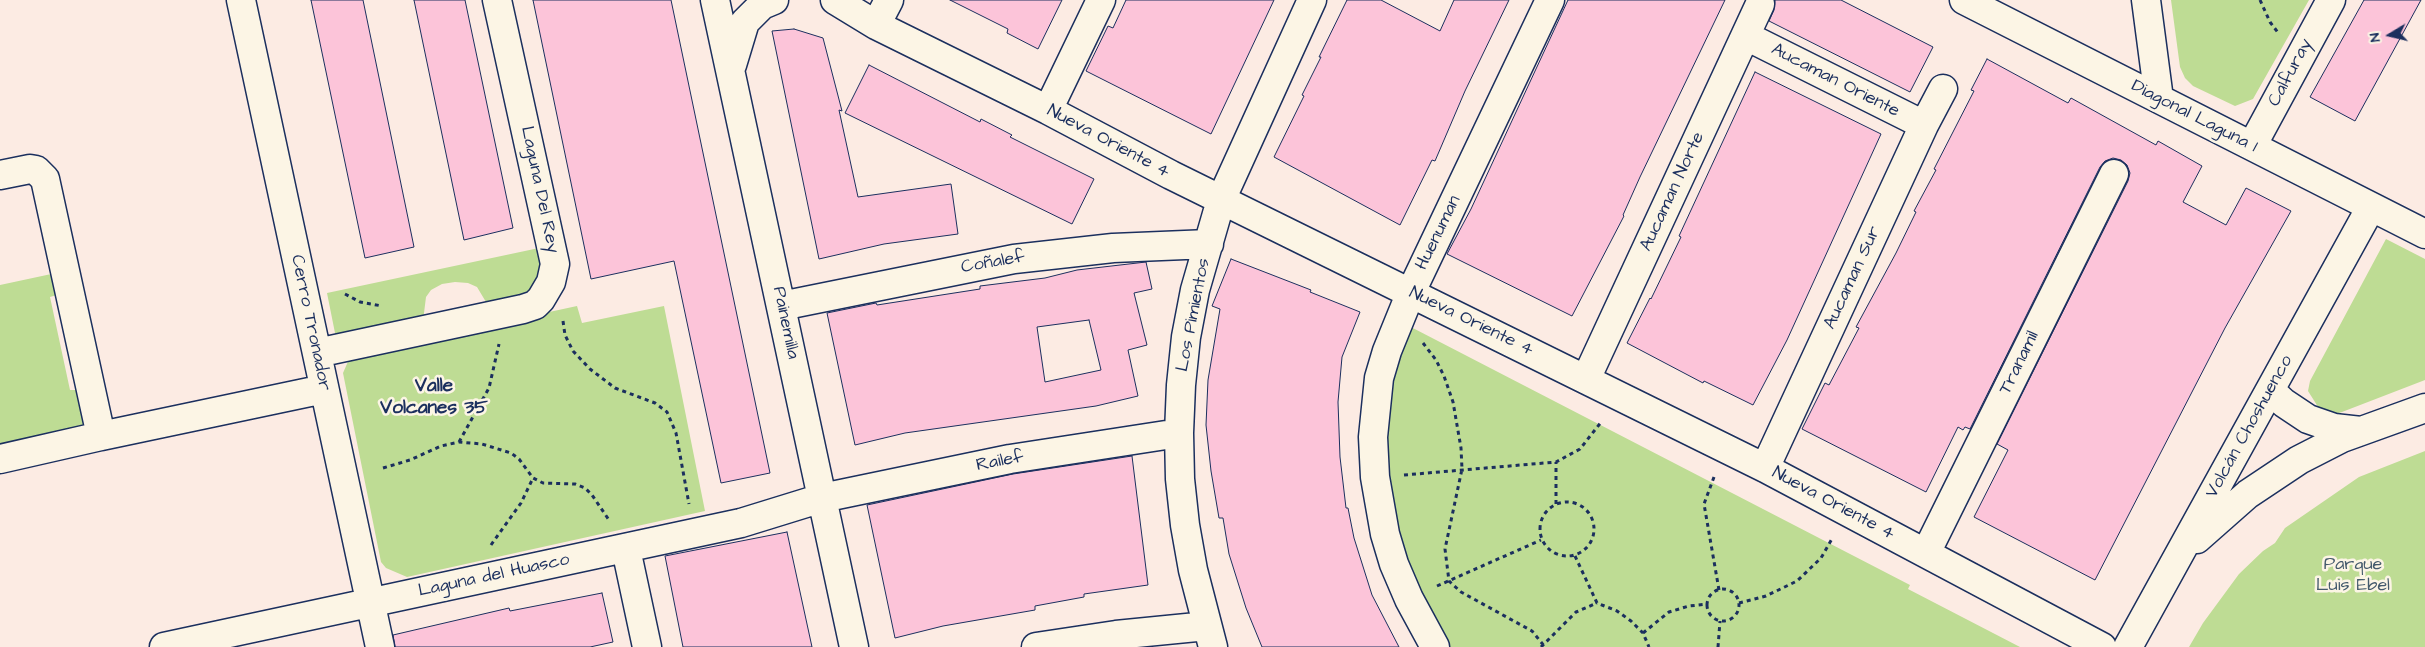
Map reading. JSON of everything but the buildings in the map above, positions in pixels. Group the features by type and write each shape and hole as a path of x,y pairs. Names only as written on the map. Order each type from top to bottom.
{"street":[{"name":"Cerro Tronador","path":"241,0 380,647"},
{"name":"Laguna Del Rey","path":"497,0 555,264 547,290"},
{"name":"Painemilla","path":"715,0 854,647"},
{"path":"731,72 737,44 745,22 762,6 774,0"},
{"path":"876,25 889,0"},
{"path":"1048,110 1100,0"},
{"name":"Los Pimientos","path":"1210,636 1184,525 1179,433 1186,337 1196,290 1221,200 1312,0"},
{"name":"Huenuman","path":"1434,647 1409,599 1394,564 1385,534 1375,477 1373,437 1380,378 1387,351 1417,295 1550,0"},
{"name":"Diagonal Laguna 1","path":"1964,0 2425,234"},
{"path":"2146,0 2160,99"},
{"name":"Calfuray","path":"2252,146 2331,0"},
{"name":"Nueva Oriente 4","path":"830,1 1048,110 1221,200 1765,468 2102,647"},
{"name":"Aucaman Norte","path":"1586,379 1760,4"},
{"name":"Aucaman Oriente","path":"1746,36 1924,125"},
{"name":"Aucaman Sur","path":"1765,468 1924,125 1943,89"},
{"path":"0,175 30,169 36,170 45,179 101,436"},
{"name":"Tranamil","path":"1926,553 2114,174"},
{"name":"Volcán Choshuenco","path":"2128,647 2372,207"},
{"name":"Coñalef","path":"781,306 1014,259 1123,248 1209,244"},
{"path":"317,353 534,305 547,290"},
{"path":"0,459 324,389"},
{"path":"2270,390 2284,403 2308,419 2334,428 2361,432"},
{"path":"2177,559 2211,524 2248,494 2299,460 2361,432 2425,408"},
{"name":"Railef","path":"822,498 1010,459 1179,433"},
{"name":"Laguna del Huasco","path":"164,647 695,534 779,513 822,498"},
{"path":"626,549 646,647"},
{"path":"1036,647 1116,635 1210,636"}],"path":[{"path":"2260,0 2276,32 2283,37"},
{"path":"547,290 555,300 562,316 565,335 573,352 590,369 615,388 655,402 667,412 676,433 695,534"},
{"path":"1417,295 1421,339 1440,368 1453,402 1460,434 1462,469 1445,549 1449,581 1461,592 1532,631 1543,646 1576,612 1597,603"},
{"path":"459,442 489,388 500,341 500,314"},
{"path":"1375,477 1556,462 1580,449 1620,396"},
{"path":"383,468 410,460 441,446 459,442 482,444 511,453 520,459 533,478 543,483 575,484 585,488 592,495 626,549"},
{"path":"1719,590 1704,504 1726,449"},
{"path":"1556,462 1556,504"},
{"path":"462,583 521,503 533,478"},
{"path":"1567,502 1578,504 1587,511 1593,520 1594,531 1591,542 1585,550 1575,556 1565,557 1555,554 1547,549 1541,540 1540,526 1545,513 1556,504 1567,502"},
{"path":"1739,603 1783,588 1809,571 1820,558 1848,513"},
{"path":"1409,599 1541,540"},
{"path":"1575,556 1597,603 1617,611 1643,633 1649,647"},
{"path":"1719,590 1732,592 1737,597 1739,603 1738,611 1734,617 1727,621 1720,621 1713,617 1708,604 1709,598 1719,590"},
{"path":"1643,633 1669,612 1689,606 1708,604"},
{"path":"1718,647 1720,621"}],"green space":[{"path":"2171,0 2309,0 2253,99 2235,106 2193,86 2185,78 2180,67"},
{"path":"2386,239 2425,259 2425,380 2335,414 2320,410 2308,391 2310,381"},
{"path":"539,248 542,256 539,289 489,307 477,287 468,283 442,284 431,290 426,297 423,321 339,337 335,333 327,293"},
{"path":"56,273 60,294 50,297 70,390 81,390 85,426 0,447 0,285"},
{"path":"577,306 582,323 664,306 705,511 407,577 386,568 381,562 343,373 350,357 355,354"},
{"path":"1407,325 1910,585 1908,589 2020,647 1449,647 1428,612 1410,572 1394,514 1385,449 1388,394"},
{"name":"Parque Luis Ebel","path":"2425,451 2425,647 2189,647 2203,623 2239,574 2263,551 2275,543 2285,528 2359,477"}],"district":[{"name":"Valle Volcanes 35","path":"434,398"}]}
